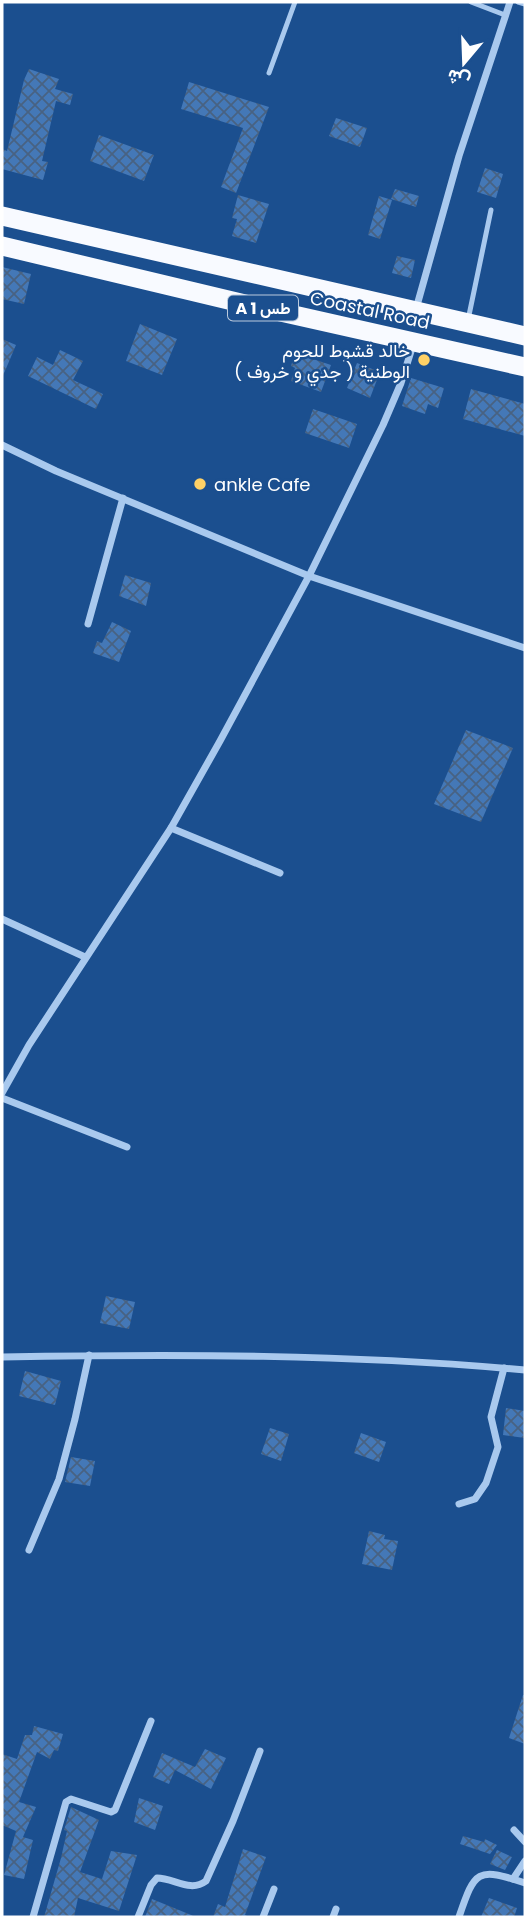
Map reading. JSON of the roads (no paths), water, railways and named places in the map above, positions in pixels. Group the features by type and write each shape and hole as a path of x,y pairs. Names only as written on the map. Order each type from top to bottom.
{"highway":[{"name":"Coastal Road","path":"2,216 525,336"},
{"name":"Coastal Road","path":"2,246 525,367"}],"street":[{"path":"416,311 459,156 510,2"},
{"path":"127,1146 2,1096 29,1045 171,828 309,576 383,425 415,341"},
{"path":"2,445 309,576 525,648"},
{"path":"88,624 123,498"},
{"path":"171,828 280,873"},
{"path":"2,919 85,957"},
{"path":"2,1357 89,1355 393,1360 525,1370"},
{"path":"29,1550 65,1460 89,1355"},
{"path":"459,1504 475,1499 486,1483 496,1455 498,1447 491,1417 504,1368"},
{"path":"33,1917 66,1802 71,1799 111,1812 115,1810 150,1721"},
{"path":"138,1917 151,1885 158,1878 189,1886 205,1881 233,1821 260,1751"},
{"path":"514,1830 525,1842"},
{"path":"513,1879 525,1860"},
{"path":"459,1917 477,1877 490,1873 525,1883"},
{"path":"263,1917 274,1889"},
{"path":"333,1917 336,1909"}],"lane":[{"path":"269,73 295,2"},
{"path":"471,2 505,15"},
{"path":"519,2 525,4"},
{"path":"468,323 491,210"}],"place":[{"name":"خالد قشوط للحوم الوطنية ( جدي و خروف )","path":"424,360"},
{"name":"ankle Cafe","path":"200,484"}]}
